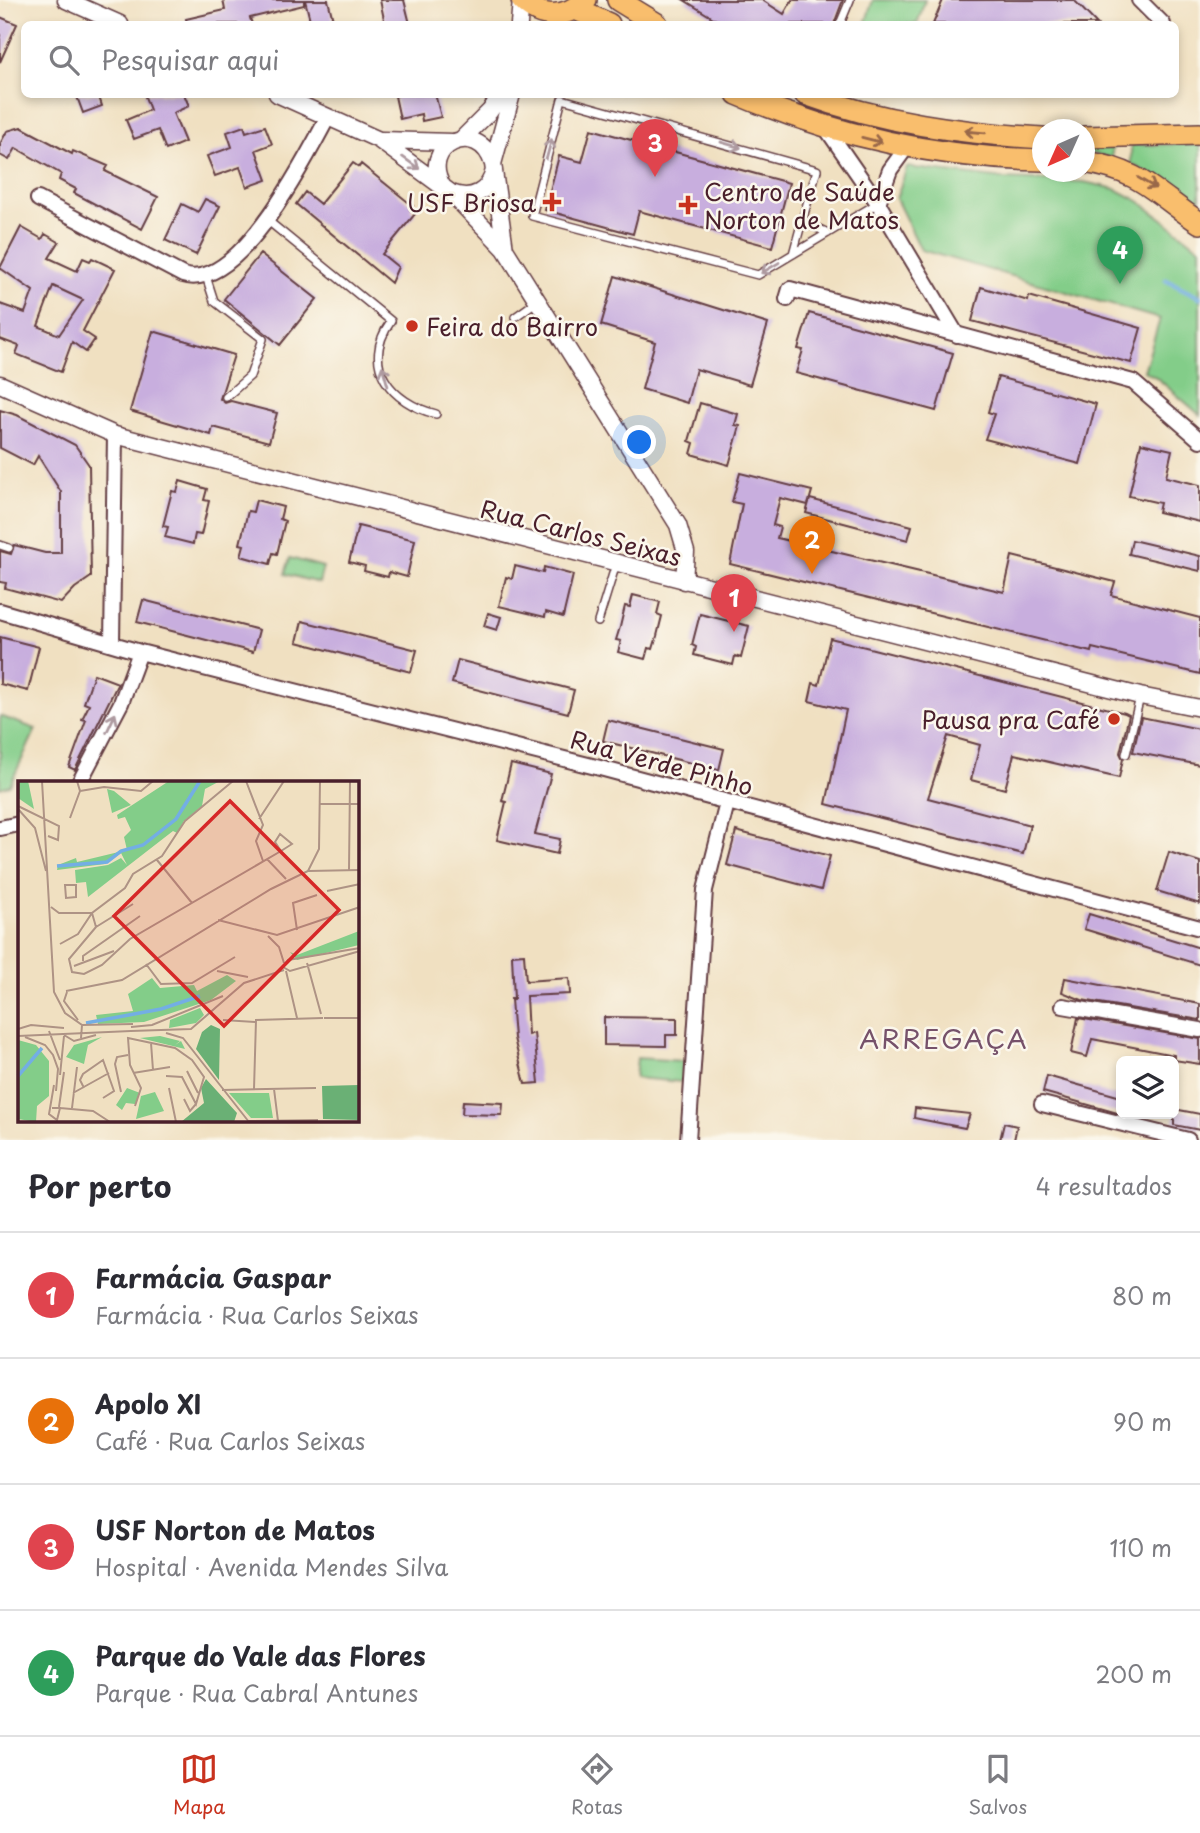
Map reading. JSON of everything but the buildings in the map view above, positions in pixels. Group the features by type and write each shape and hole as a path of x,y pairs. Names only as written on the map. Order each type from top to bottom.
{"main road":[{"path":"521,0 541,14 571,12 600,21"},
{"path":"618,0 652,21"},
{"path":"747,98 825,128 906,148 1032,160"},
{"path":"816,98 872,116 928,126 1032,137"},
{"path":"1095,137 1200,134"},
{"path":"1095,164 1123,170 1149,184 1200,223"}],"street":[{"path":"66,0 113,21"},
{"path":"519,21 521,0"},
{"path":"1139,0 1160,21"},
{"path":"286,98 379,140 447,190 470,197 479,194 486,187 494,167 511,98"},
{"path":"498,98 490,111 440,154 437,163 438,180 506,249 536,302 678,525 686,552 684,581"},
{"path":"38,199 183,275 194,278 206,276 220,270 252,238 280,199 328,117"},
{"path":"825,128 878,203 957,335"},
{"path":"379,140 478,142 491,156 494,167 506,249"},
{"path":"878,203 890,170 906,148"},
{"path":"788,299 790,289 1133,382 1200,440"},
{"name":"Rua Carlos Seixas","path":"0,384 115,435 1140,696 1200,708"},
{"path":"111,643 115,435"},
{"name":"Rua Verde Pinho","path":"0,611 140,652 1200,928"},
{"path":"80,781 121,703 140,652"},
{"path":"688,1140 705,890 727,803"},
{"path":"0,828 18,824"},
{"path":"1063,1006 1200,1030"},
{"path":"1042,1104 1188,1140"}],"lane":[{"path":"841,21 850,0"},
{"path":"793,254 817,170 562,99 532,215 758,275 793,254 828,233 878,203"},
{"path":"265,218 391,321 384,330 380,348 382,374 388,389 419,410 436,414"},
{"path":"802,221 828,233"},
{"path":"206,276 214,300 263,339 250,376 226,397"},
{"path":"515,317 536,302"},
{"path":"598,622 616,564"},
{"path":"1126,754 1140,696"}],"green space":[{"path":"873,0 925,0 918,21 866,21"},
{"path":"1200,144 1200,211 1159,179 1131,164 1131,145"},
{"path":"1112,145 1112,158 1095,154 1095,146"},
{"path":"907,167 1032,182 1084,182 1116,189 1139,201 1200,248 1200,415 1156,377 1144,371 1160,319 921,250 896,199"},
{"path":"290,558 323,567 319,583 285,574"},
{"path":"0,716 36,729 10,785 0,788"},
{"path":"637,1058 683,1061 682,1082 635,1078"}],"waterway":[{"path":"1166,280 1200,297"}],"place":[{"name":"USF Norton de Matos","path":"655,177"},
{"name":"USF Briosa","path":"552,202"},
{"name":"Centro de Saúde Norton de Matos","path":"688,205"},
{"name":"Parque do Vale das Flores","path":"1120,284"},
{"name":"Feira do Bairro","path":"412,326"},
{"name":"Apolo XI","path":"812,574"},
{"name":"Farmácia Gaspar","path":"734,632"},
{"name":"Pausa pra Café","path":"1114,719"}],"district":[{"name":"ARREGAÇA","path":"944,1038"}]}
